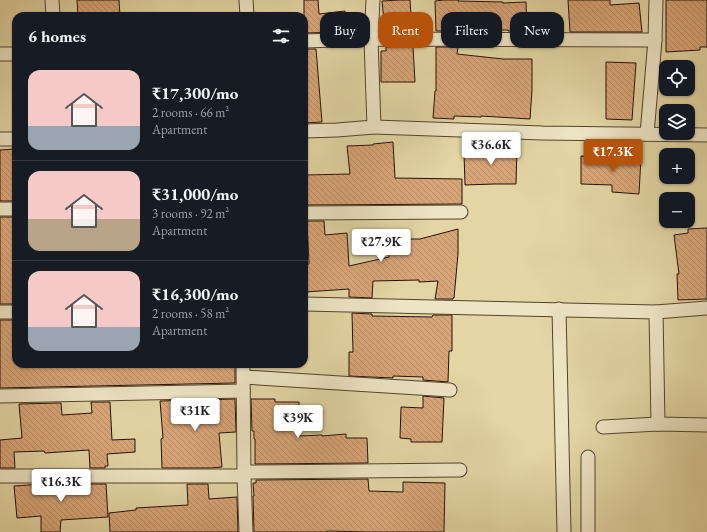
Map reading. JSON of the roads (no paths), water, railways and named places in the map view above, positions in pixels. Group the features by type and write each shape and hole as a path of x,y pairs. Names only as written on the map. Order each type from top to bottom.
{"street":[{"path":"52,0 53,12"},
{"path":"246,0 247,12"},
{"path":"373,0 371,39 374,127"},
{"path":"648,134 655,40 656,0"},
{"path":"308,41 371,39 655,40"},
{"path":"0,54 12,54"},
{"path":"308,131 374,127 542,133 707,135"},
{"path":"0,139 12,139"},
{"path":"0,209 12,210"},
{"path":"308,213 461,212"},
{"path":"308,304 656,312 707,308"},
{"path":"559,309 564,532"},
{"path":"0,312 12,312"},
{"path":"656,312 658,424"},
{"path":"243,368 246,532"},
{"path":"244,377 450,390"},
{"path":"0,396 244,391"},
{"path":"604,427 658,424 707,425"},
{"path":"588,457 588,532"},
{"path":"0,476 460,470"}]}
